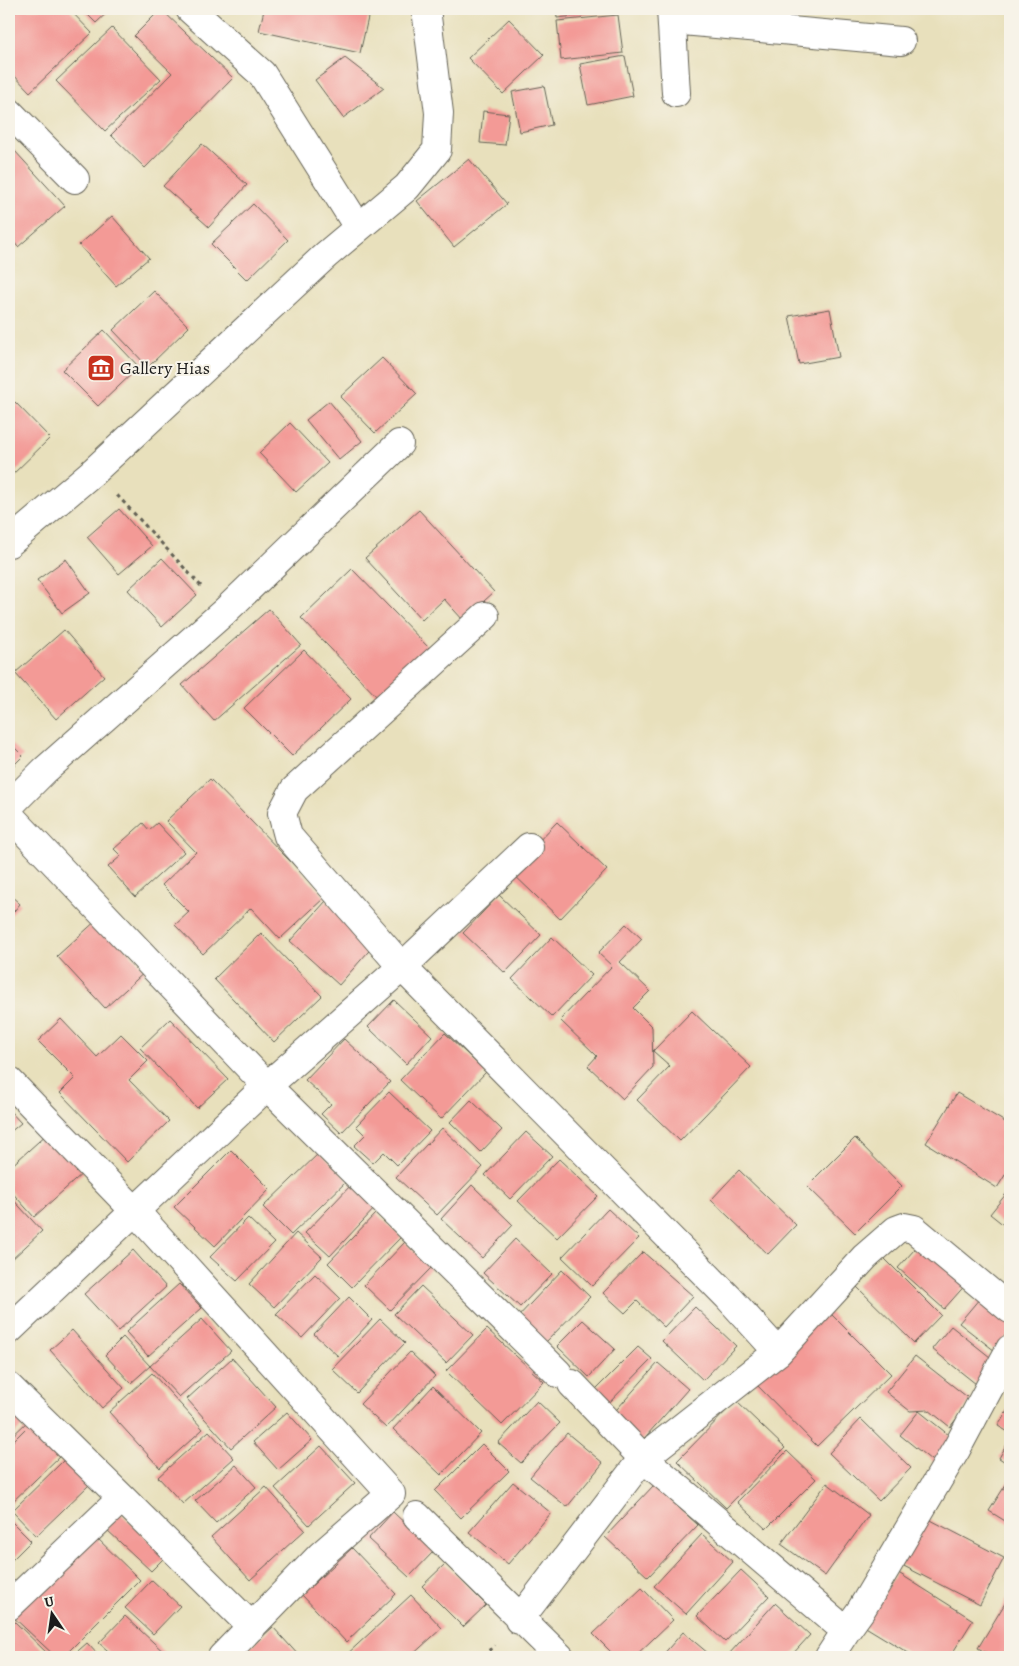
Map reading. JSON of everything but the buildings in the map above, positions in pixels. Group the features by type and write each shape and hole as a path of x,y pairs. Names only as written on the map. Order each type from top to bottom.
{"street":[{"path":"190,9 262,74 358,226"},
{"path":"9,543 94,471 358,226 407,187 437,150 439,113 426,9"},
{"path":"676,94 671,14 901,41"},
{"path":"9,112 75,179"},
{"path":"9,806 44,771 224,612 398,444"},
{"path":"485,616 294,790 282,813 288,836 402,967 728,1297 778,1352"},
{"path":"9,815 267,1086 643,1458 846,1631"},
{"path":"9,1330 267,1086 402,967 529,847"},
{"path":"9,1081 134,1210 391,1494 321,1554 222,1657"},
{"path":"519,1620 643,1458 778,1352 865,1257 896,1230 904,1227 914,1229 1010,1309"},
{"path":"829,1657 957,1448 1010,1349"},
{"path":"9,1387 252,1627"},
{"path":"9,1606 122,1498"},
{"path":"417,1516 519,1620 560,1657"}],"path":[{"path":"94,471 224,612"}],"place":[{"name":"Gallery Hias","path":"101,368"}]}
